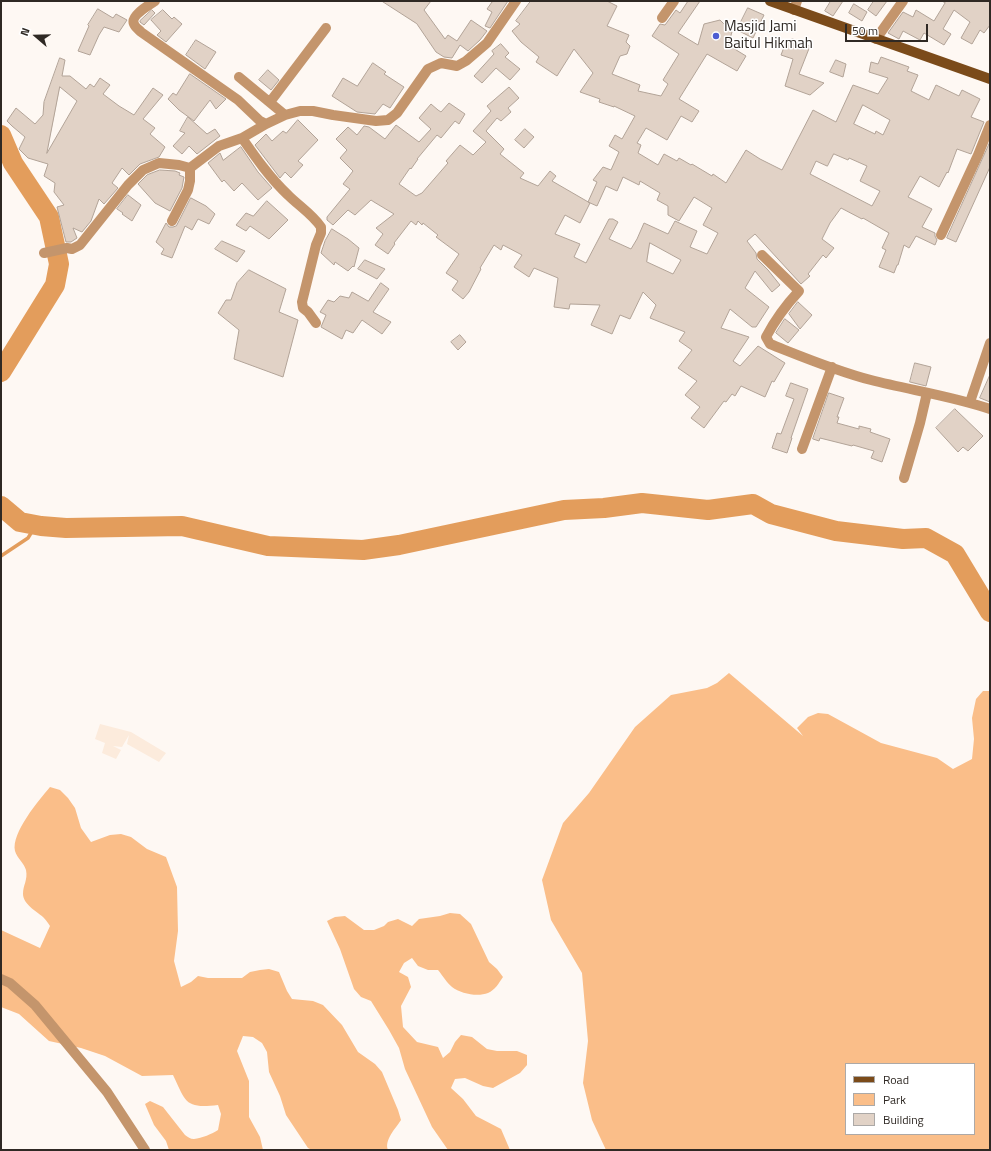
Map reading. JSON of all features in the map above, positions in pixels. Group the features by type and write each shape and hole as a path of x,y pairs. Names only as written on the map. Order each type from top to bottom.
{"main road":[{"path":"770,1 796,5 876,39 990,79"}],"street":[{"path":"155,1 134,17 134,26 238,100 260,121 266,124"},
{"path":"190,168 219,146 242,138 285,115 300,111 313,111 376,121 388,120 397,113 428,69 441,64 457,66 466,61 487,43 516,1"},
{"path":"662,18 674,1"},
{"path":"876,39 903,1"},
{"path":"270,102 326,28"},
{"path":"239,77 285,115"},
{"path":"941,235 978,155 990,125"},
{"path":"242,138 266,171 288,195 312,215 321,227 321,233 316,245 302,302 303,308 316,323"},
{"path":"44,253 67,248 72,249 80,245 128,185 143,170 159,163 179,165 190,168"},
{"path":"172,221 188,190 190,168"},
{"path":"762,255 799,291 791,299 773,324 766,337 770,344 832,368 870,380 970,402 990,409"},
{"path":"970,402 990,343"},
{"path":"802,449 832,368"},
{"path":"904,478 927,393"},
{"path":"1,978 10,983 35,1005 106,1092 145,1150"}],"shaded area":[{"path":"100,724 131,732 166,753 159,762 127,744 129,735 122,747 113,746 121,750 116,759 102,753 105,743 95,739"}],"green space":[{"path":"729,673 803,736 797,728 808,717 818,713 828,714 881,743 937,758 953,769 972,759 974,739 972,718 976,699 983,691 990,691 990,1150 606,1150 592,1120 583,1083 588,1041 582,973 551,920 542,880 563,823 589,793 635,727 671,695 707,688 717,683"},
{"path":"50,787 60,790 68,798 75,808 81,828 91,842 110,835 121,834 131,837 147,849 166,857 177,887 178,931 174,961 181,987 191,982 198,976 208,978 242,978 250,972 269,969 279,972 292,999 313,1001 323,1005 342,1025 358,1052 375,1064 382,1072 398,1110 401,1120 389,1138 387,1146 388,1150 312,1150 308,1148 286,1115 280,1096 269,1072 267,1052 262,1043 253,1037 243,1036 237,1051 249,1081 249,1117 260,1137 263,1150 169,1150 166,1141 154,1125 145,1104 150,1101 163,1107 185,1135 194,1139 207,1136 218,1130 221,1114 218,1105 199,1106 188,1102 181,1092 173,1075 142,1076 105,1056 81,1048 49,1041 19,1014 1,1007 1,930 40,948 50,926 43,917 25,901 23,891 26,870 16,854 15,844 21,826"},
{"path":"450,913 460,914 471,924 489,962 503,977 490,992 479,995 470,994 452,987 438,970 428,970 418,966 412,958 404,963 399,972 408,977 411,987 401,1006 403,1027 417,1042 438,1047 443,1058 450,1052 455,1042 461,1035 472,1037 487,1049 497,1051 517,1051 527,1055 527,1065 520,1073 493,1088 483,1086 465,1078 455,1079 451,1088 463,1099 476,1116 501,1129 510,1150 448,1150 432,1127 405,1069 399,1048 389,1030 371,1001 361,997 354,989 340,949 327,921 335,917 345,916 364,930 374,930 384,926 388,922 398,919 412,926 419,919"}],"building":[{"path":"382,1 431,1 424,10 445,39 448,35 457,41 471,20 487,31 468,51 460,45 452,58 444,57 436,52 417,24"},
{"path":"490,1 508,1 490,28 485,26 492,12 487,9 492,2"},
{"path":"531,1 607,1 617,6 607,26 629,35 626,42 630,46 627,54 620,56 612,74 640,85 638,91 661,96 668,84 663,80 679,54 652,36 660,24 665,25 676,10 680,13 688,1 700,1 678,33 698,45 704,24 720,20 732,32 728,45 746,56 737,71 707,54 679,99 699,111 692,122 681,116 667,140 646,128 637,143 641,145 638,153 658,165 664,154 677,161 679,158 712,176 713,174 726,183 746,150 782,170 813,110 836,122 853,85 878,94 888,78 869,72 871,62 878,64 881,57 909,67 907,71 918,75 911,91 929,100 936,85 959,96 962,90 980,99 971,117 984,122 971,154 957,149 948,173 947,172 939,187 920,176 908,197 932,209 922,227 935,233 937,240 935,245 916,236 909,248 904,245 894,273 879,267 886,250 882,248 889,233 863,218 862,219 841,208 830,223 822,239 834,248 826,258 823,255 808,274 810,276 801,284 755,234 747,241 756,253 757,259 780,285 772,292 755,271 745,288 769,307 756,327 752,327 730,309 721,328 749,337 733,361 740,366 758,346 785,363 774,382 772,381 765,397 741,386 735,396 732,394 726,402 724,401 704,428 691,418 700,407 685,395 697,381 678,368 692,350 679,341 685,332 650,318 656,305 643,292 630,319 620,315 612,334 591,325 600,305 570,304 569,309 554,307 558,278 534,268 529,277 514,267 522,255 503,245 501,250 494,245 480,268 481,269 469,292 463,299 452,290 458,281 446,273 459,254 436,237 438,235 423,223 422,225 418,221 416,225 411,221 394,243 395,244 388,254 375,245 383,234 376,228 394,214 371,200 355,215 348,210 333,225 327,220 327,217 350,189 343,184 353,171 340,158 347,150 336,139 348,127 357,135 364,126 369,127 385,139 396,125 419,142 431,129 419,118 431,104 441,112 449,103 465,114 459,124 455,121 441,138 437,135 399,184 416,196 422,193 448,163 446,161 460,145 473,155 486,142 473,131 491,111 487,106 509,87 519,98 508,108 511,112 501,121 497,118 486,131 504,149 500,154 524,173 520,178 538,186 550,171 556,176 552,181 588,202 597,182 593,180 603,167 611,170 619,152 609,146 615,135 622,139 635,116 614,106 599,102 600,99 580,92 593,73 574,49 557,76 536,62 539,57 521,42 512,31 520,24 516,21","holes":["863,105 890,120 883,135 876,131 875,134 854,124","834,154 848,160 849,158 867,166 860,181 880,191 872,206 810,174 816,161 827,166","623,177 639,185 640,181 660,193 657,200 668,206 668,215 679,221 694,197 712,208 703,225 718,233 707,254 690,247 697,231 675,221 668,234 644,223 631,249 609,239 618,222 613,219 609,219 586,263 574,257 580,244 555,234 565,215 580,223 590,203 597,206 606,186 617,191","650,243 681,260 673,274 647,262"]},
{"path":"831,1 843,1 833,16 825,11"},
{"path":"874,1 887,1 876,16 868,10"},
{"path":"942,1 990,1 990,25 984,33 980,30 972,44 961,38 970,22 954,10 943,29 951,34 944,45 924,33 920,40 903,31 899,39 888,33 903,12 913,17 916,10 934,21 945,3"},
{"path":"854,4 867,12 862,21 849,13"},
{"path":"748,8 764,15 753,38 737,30"},
{"path":"98,9 113,18 116,14 127,20 119,32 104,27 90,55 78,51 89,26 88,25"},
{"path":"152,10 155,13 144,25 140,21"},
{"path":"163,10 172,19 174,17 182,24 166,42 157,35 161,31 151,20"},
{"path":"793,39 810,46 799,74 824,83 810,95 785,86 793,59 781,55 786,42"},
{"path":"196,40 216,52 205,69 186,55"},
{"path":"501,44 509,53 505,57 520,69 510,80 496,68 482,83 474,76 494,54 492,51"},
{"path":"60,58 65,60 62,76 70,76 86,89 90,84 94,87 100,78 110,85 103,94 134,115 153,88 163,95 143,119 155,128 150,134 165,147 159,157 140,164 129,175 122,168 112,183 118,188 104,204 99,199 91,221 82,232 73,228 77,238 71,242 66,242 57,207 64,205 54,192 55,183 44,176 48,164 28,158 19,149 25,137 7,121 16,108 35,124 43,115 44,102","holes":["60,87 77,101 47,153"]},
{"path":"836,60 846,64 843,77 830,72"},
{"path":"373,63 386,72 384,74 404,87 390,108 383,104 375,114 357,112 332,96 343,78 357,86"},
{"path":"268,70 279,80 271,90 259,80"},
{"path":"190,74 226,99 216,109 210,100 194,121 179,110 168,99 173,93 176,95"},
{"path":"188,117 207,134 215,129 220,136 197,154 189,146 182,154 173,146 185,133 180,131"},
{"path":"298,120 318,140 298,161 303,165 291,178 285,172 280,178 255,145 266,134 272,141 283,131 286,133"},
{"path":"525,129 534,137 524,148 515,140"},
{"path":"990,142 990,167 956,242 947,238"},
{"path":"241,147 258,172 272,188 258,200 242,183 234,191 224,180 222,182 208,163 220,153 223,160"},
{"path":"160,170 175,171 184,177 182,188 170,211 155,203 138,184 147,175"},
{"path":"128,195 141,205 132,221 117,209"},
{"path":"191,198 206,206 215,214 209,224 198,219 192,230 185,226 172,258 161,254 164,249 156,242 166,223 169,227 176,226"},
{"path":"267,201 288,220 269,239 250,226 246,231 236,225 246,213 253,216"},
{"path":"332,229 359,248 354,267 353,266 348,271 335,262 334,265 321,253 325,241"},
{"path":"222,241 245,251 237,262 215,249"},
{"path":"365,260 385,269 377,279 358,269"},
{"path":"249,270 286,289 279,312 298,320 283,377 234,359 239,330 218,313 226,300 231,300 237,283"},
{"path":"381,283 389,289 373,312 391,322 382,334 362,320 353,333 346,330 342,339 321,327 326,315 320,312 328,300 334,302 340,296 349,298 352,292 368,301"},
{"path":"798,302 812,315 800,329 789,314"},
{"path":"785,319 799,330 788,343 776,333"},
{"path":"460,335 466,342 458,350 451,342"},
{"path":"915,363 931,367 926,386 910,382"},
{"path":"990,375 990,402 980,398"},
{"path":"791,383 808,389 787,453 772,448 777,433 781,434 794,399 786,396"},
{"path":"829,393 844,398 837,417 839,417 837,423 859,429 859,426 871,429 870,432 890,439 882,462 871,458 874,451 820,438 819,441 813,439"},
{"path":"955,409 983,436 968,451 963,447 958,452 936,428"}],"waterway":[{"path":"1,135 13,163 49,217 59,264 55,285 1,372"},
{"path":"1,506 20,522 41,526 66,528 182,526 268,546 363,550 399,545 564,510 604,508 642,503 708,510 753,504 771,514 836,531 903,539 926,538 955,554 990,612"},
{"path":"1,556 28,538 36,525"}],"place":[{"name":"Masjid Jami Baitul Hikmah","path":"716,36"}]}
